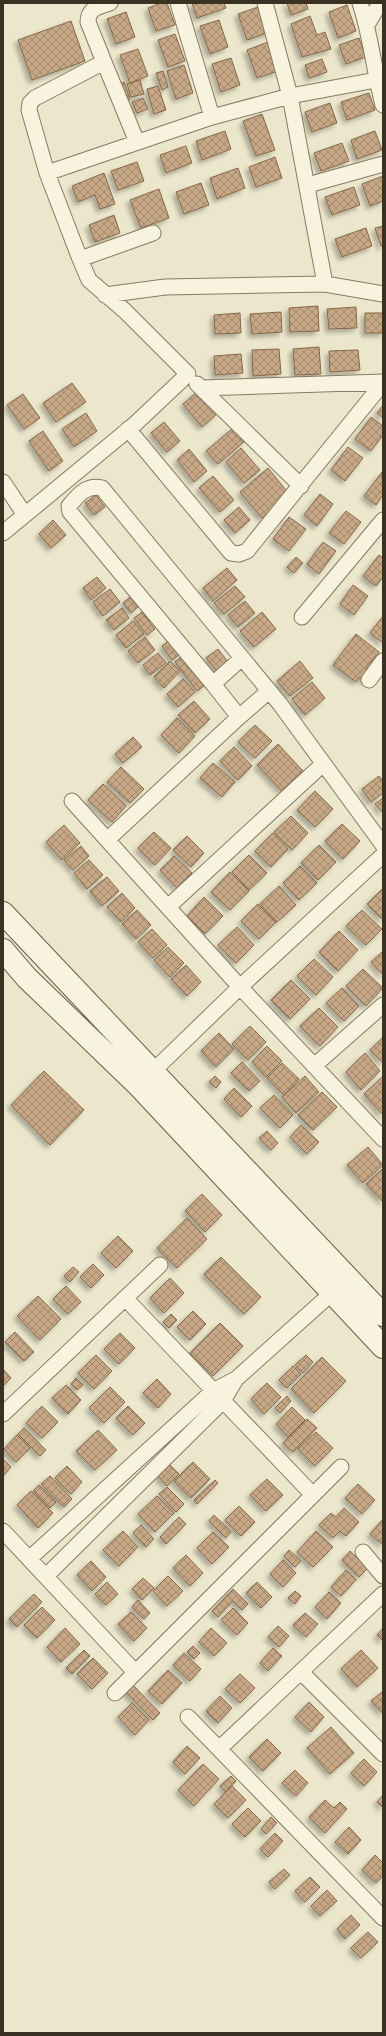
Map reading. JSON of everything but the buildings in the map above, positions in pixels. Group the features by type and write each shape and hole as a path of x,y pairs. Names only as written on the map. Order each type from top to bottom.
{"street":[{"path":"110,3 92,9 88,15 88,22 137,142"},
{"path":"178,3 212,117"},
{"path":"265,3 290,96 308,185 325,284"},
{"path":"360,3 368,25 380,81 383,105"},
{"path":"368,25 380,3"},
{"path":"104,62 30,103 29,110 47,173 80,259 90,280 125,312 301,486"},
{"path":"47,173 212,117 290,96 380,81"},
{"path":"308,185 383,164"},
{"path":"80,259 153,233"},
{"path":"105,295 165,287 325,284 383,294"},
{"path":"3,533 128,429 188,374"},
{"path":"201,388 383,383"},
{"path":"128,429 230,553 239,554 247,551 383,383"},
{"path":"3,482 25,515"},
{"path":"239,718 213,684 70,512 69,506 86,489 94,486 102,488 269,691 383,845"},
{"path":"302,617 383,520"},
{"path":"213,684 242,658"},
{"path":"369,680 383,661"},
{"path":"107,840 269,691"},
{"path":"168,907 323,764"},
{"path":"72,801 240,987 314,1066 381,1132"},
{"path":"145,1078 240,987 383,855"},
{"path":"3,913 145,1078 333,1292 383,1346"},
{"path":"3,950 27,978 145,1078 383,1315"},
{"path":"314,1066 383,1005"},
{"path":"3,1414 160,1265"},
{"path":"29,1559 143,1455 218,1396 333,1292"},
{"path":"125,1298 314,1495"},
{"path":"46,1576 84,1537 155,1469 218,1396"},
{"path":"143,1455 155,1469"},
{"path":"115,1693 341,1467"},
{"path":"70,1520 84,1537"},
{"path":"3,1531 135,1672"},
{"path":"363,1552 383,1576"},
{"path":"219,1749 383,1594"},
{"path":"302,1672 383,1754"},
{"path":"188,1717 383,1918"}]}
